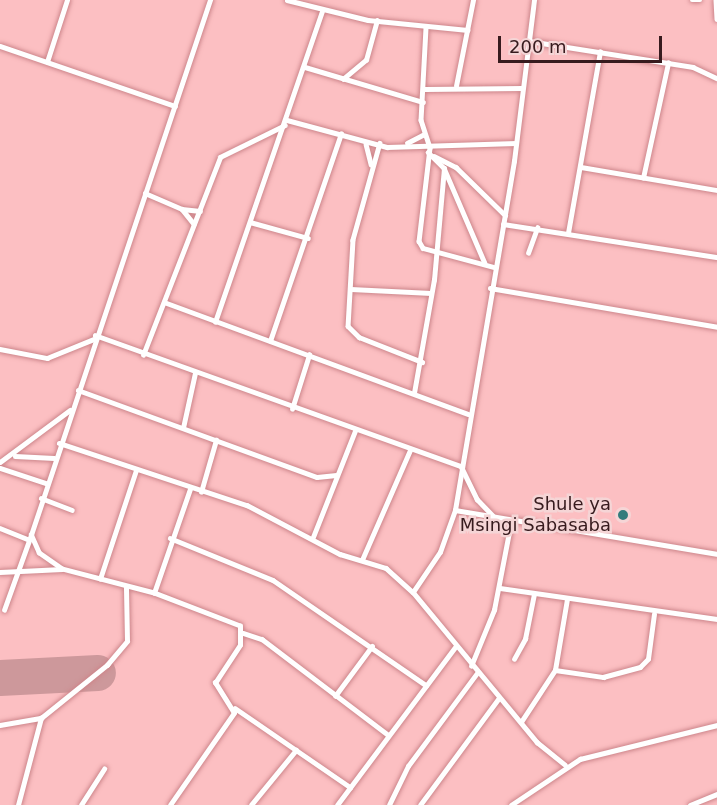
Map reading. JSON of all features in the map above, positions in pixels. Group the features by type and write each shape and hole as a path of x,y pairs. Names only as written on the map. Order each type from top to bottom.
{"street":[{"path":"47,62 67,0"},
{"path":"4,610 30,537 94,337 210,0"},
{"path":"287,0 322,12 426,28 468,30"},
{"path":"456,86 473,0"},
{"path":"413,592 440,552 455,510 468,414 505,215 534,0"},
{"path":"692,0 700,0"},
{"path":"716,0 717,19"},
{"path":"215,322 286,123 322,12"},
{"path":"343,80 366,60 376,20"},
{"path":"426,28 420,71 425,89 423,135 430,151 444,168 485,263"},
{"path":"529,41 668,63 717,78"},
{"path":"0,46 175,106"},
{"path":"568,233 600,52"},
{"path":"643,178 668,63"},
{"path":"305,67 423,102"},
{"path":"425,89 456,86 522,88"},
{"path":"143,355 223,153 286,123 341,134 366,144 404,145 430,151 456,167 505,215"},
{"path":"270,340 308,238 320,184 341,134"},
{"path":"404,145 423,135"},
{"path":"430,151 460,141 516,143"},
{"path":"380,143 371,165 353,240 351,332 422,362"},
{"path":"366,144 371,165"},
{"path":"430,151 419,241 436,252 494,267"},
{"path":"580,167 717,190"},
{"path":"414,393 422,362 444,168"},
{"path":"145,194 182,208 200,211"},
{"path":"182,208 195,224"},
{"path":"250,222 308,238"},
{"path":"503,224 717,257"},
{"path":"528,253 537,228"},
{"path":"490,288 717,327"},
{"path":"351,289 431,293"},
{"path":"164,302 468,414"},
{"path":"0,349 47,358 94,337 292,410 462,466 477,499 497,520"},
{"path":"292,410 309,355"},
{"path":"183,428 195,374"},
{"path":"78,390 317,477 336,475"},
{"path":"0,462 14,456 70,410"},
{"path":"313,537 355,431"},
{"path":"201,492 216,440"},
{"path":"59,443 190,489 247,505 362,560 386,568 413,592 477,673 521,722 565,765"},
{"path":"362,560 410,450"},
{"path":"14,456 54,458"},
{"path":"0,468 46,483"},
{"path":"100,579 136,470"},
{"path":"154,593 170,538 190,489"},
{"path":"41,498 72,510"},
{"path":"455,510 497,520 717,554"},
{"path":"471,666 500,588 511,522"},
{"path":"0,528 30,537 39,553 62,569"},
{"path":"170,538 273,579 426,685"},
{"path":"0,572 62,569 154,593 231,621 243,633 262,639 387,734"},
{"path":"0,725 41,718 124,646 128,635 126,587"},
{"path":"500,588 654,614 717,620"},
{"path":"514,659 525,639 534,594"},
{"path":"521,722 555,670 567,599"},
{"path":"555,670 603,677 640,667 648,659 654,614"},
{"path":"243,633 216,679 220,693 235,708 350,787"},
{"path":"335,696 372,646"},
{"path":"337,805 387,734 455,647"},
{"path":"389,805 408,766 477,673"},
{"path":"420,805 500,698"},
{"path":"170,805 235,708"},
{"path":"18,805 41,718"},
{"path":"511,805 565,765 717,725"},
{"path":"251,805 296,750"},
{"path":"81,805 104,769"},
{"path":"690,805 717,795"}],"runway":[{"path":"0,678 98,673"}],"place":[{"name":"Shule ya Msingi Sabasaba","path":"623,515"}]}
